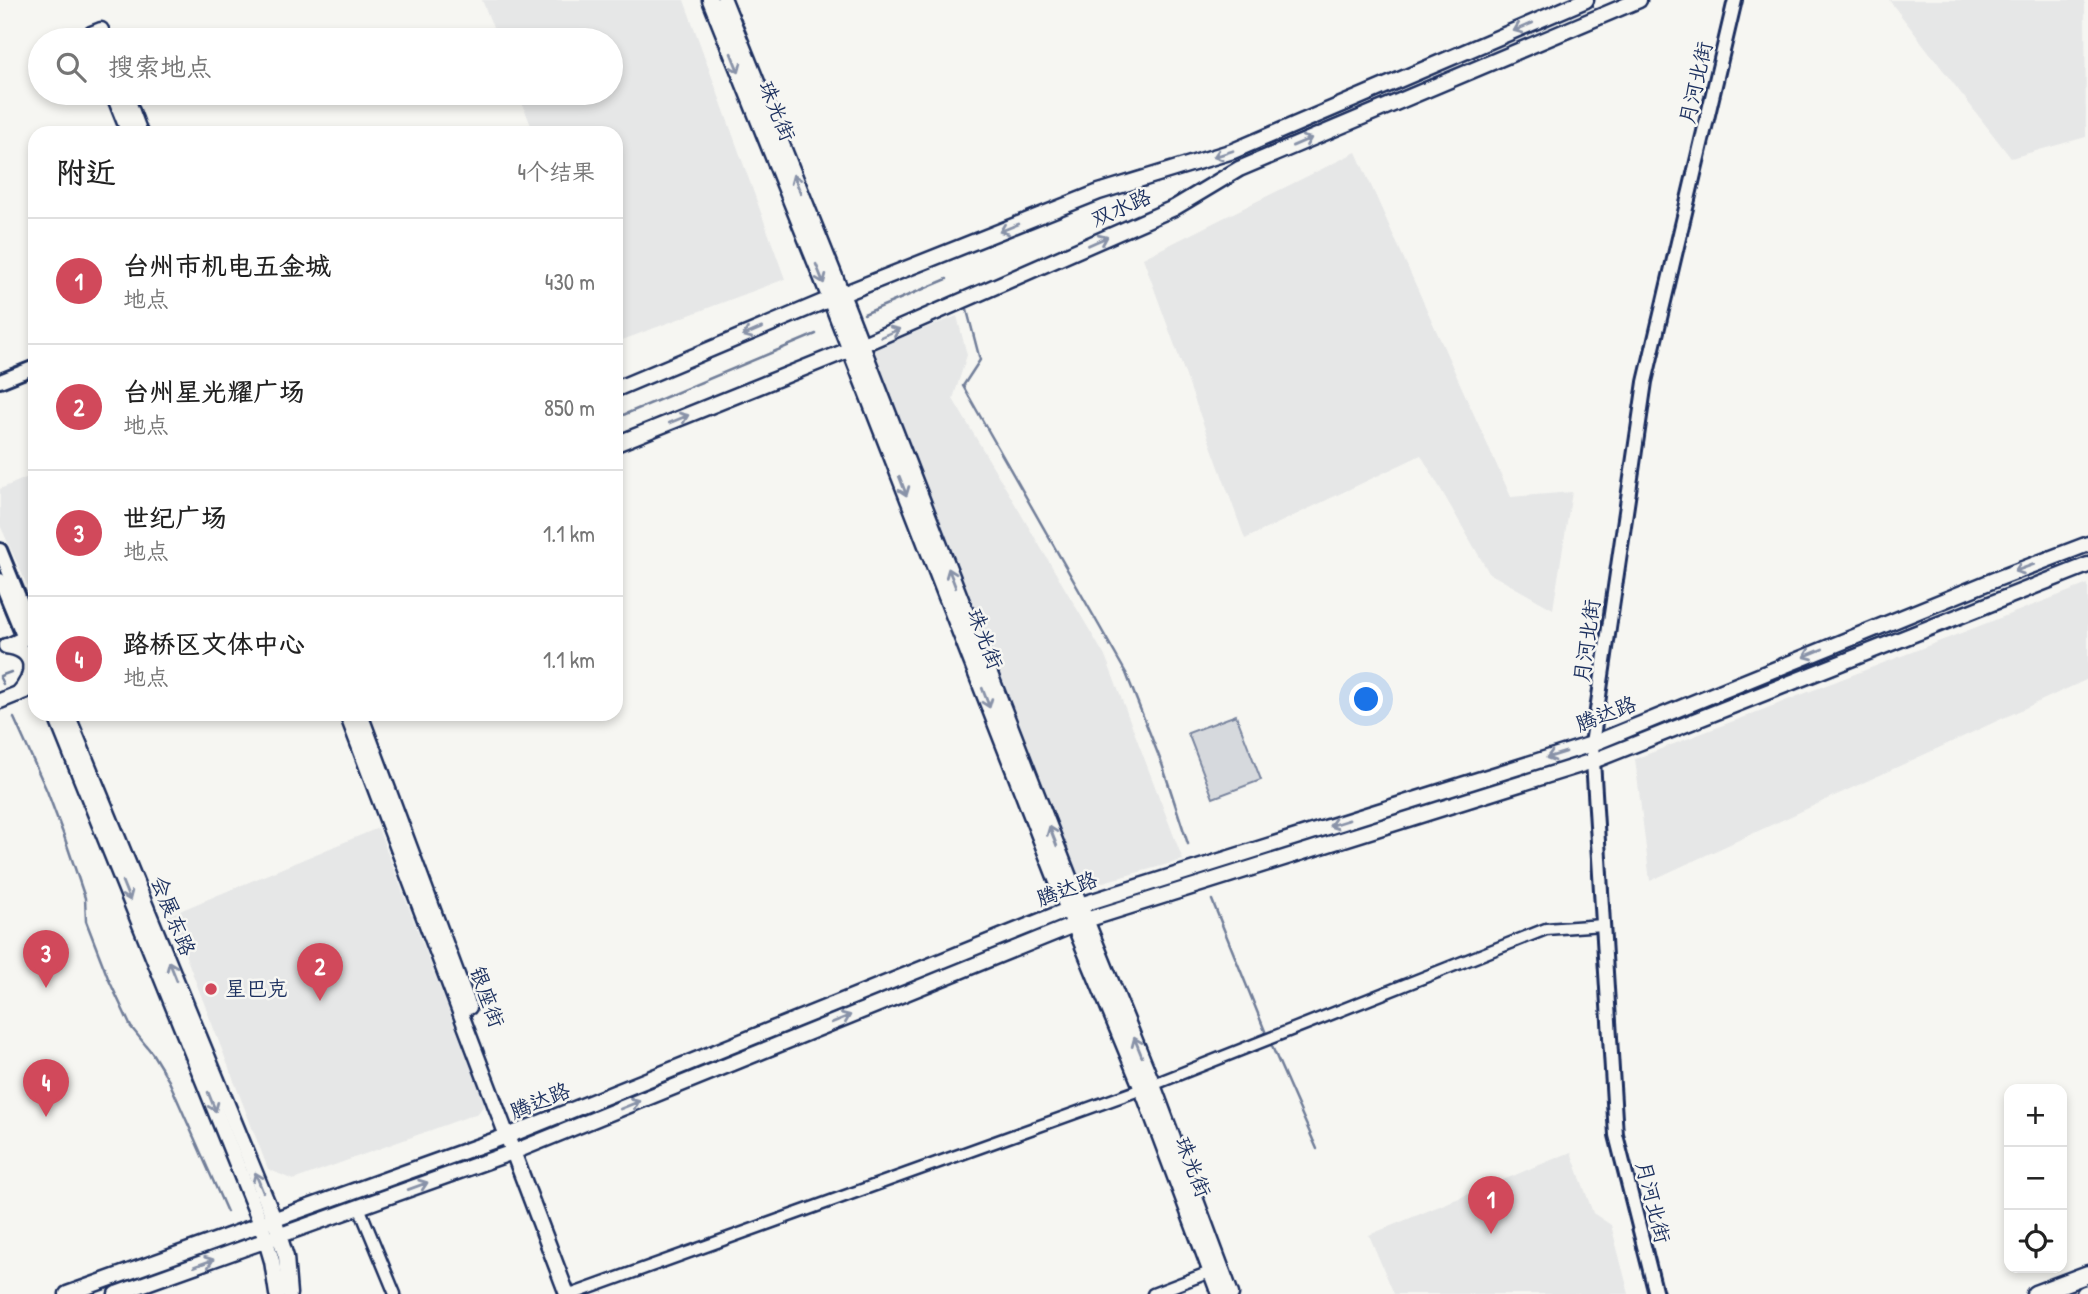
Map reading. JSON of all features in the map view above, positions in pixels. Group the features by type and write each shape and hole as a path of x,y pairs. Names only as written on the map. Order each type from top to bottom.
{"main road":[{"name":"珠光街","path":"710,0 836,297"},
{"name":"珠光街","path":"724,0 855,347 1074,907 1231,1294"},
{"name":"双水路","path":"623,385 1099,191 1233,151 1586,0"},
{"name":"双水路","path":"623,441 855,347 1174,208 1239,169 1639,0"},
{"path":"118,105 126,126"},
{"path":"130,105 137,126"},
{"name":"腾达路","path":"67,1294 511,1135 1074,907 1591,744 2088,544"},
{"name":"腾达路","path":"116,1294 517,1150 1080,922 1593,761 2088,565"},
{"path":"3,648 28,637"},
{"path":"3,648 19,648 28,659"},
{"path":"18,694 28,683"},
{"path":"0,701 28,690"},
{"name":"会展东路","path":"58,721 268,1222 280,1235 286,1257 289,1294"},
{"name":"会展东路","path":"70,721 268,1222 266,1240 277,1294"},
{"path":"350,721 511,1135"},
{"name":"银座街","path":"363,721 511,1135 575,1294"},
{"name":"珠光街","path":"1147,1087 1219,1294"},
{"path":"517,1150 567,1294"},
{"path":"2035,1294 2088,1274"}],"street":[{"name":"月河北街","path":"1656,1294 1616,1135 1591,744 1645,382 1735,0"},
{"path":"0,381 28,370"},
{"path":"0,550 28,624"},
{"path":"0,580 28,628"},
{"path":"575,1294 1147,1087 1546,929 1603,925"},
{"path":"359,1207 395,1294"},
{"path":"1153,1294 1210,1272"}],"shaded area":[{"path":"482,0 684,0 785,279 623,340 623,126 531,126 523,105 623,105 623,28 493,28"},
{"path":"1889,0 2085,0 2086,137 2011,158"},
{"path":"1356,152 1511,497 1572,492 1553,609 1489,573 1421,455 1245,539 1143,258"},
{"path":"957,316 967,355 953,399 1106,658 1183,860 1074,890 869,350"},
{"path":"28,477 28,585 0,525 0,489"},
{"path":"2088,584 2088,679 1650,881 1635,759"},
{"path":"1236,715 1261,780 1213,798 1188,733"},
{"path":"378,828 485,1104 478,1113 293,1180 268,1169 170,915"},
{"path":"1571,1152 1593,1213 1611,1225 1629,1294 1394,1294 1369,1235"}],"waterway":[{"path":"864,314 947,279"},
{"path":"967,310 980,360 963,386 1126,673 1162,764 1188,844"},
{"path":"623,415 816,334"},
{"path":"0,676 11,672"},
{"path":"0,678 3,684"},
{"path":"14,718 64,836 85,898 86,921 108,978 131,1027 152,1053 169,1081 227,1212"},
{"path":"1212,900 1267,1036"},
{"path":"1270,1042 1317,1149"}],"place":[{"name":"世纪广场","path":"46,988"},
{"name":"星巴克","path":"211,989"},
{"name":"台州星光耀广场","path":"320,1001"},
{"name":"路桥区文体中心","path":"46,1117"},
{"name":"台州市机电五金城","path":"1491,1234"}]}
